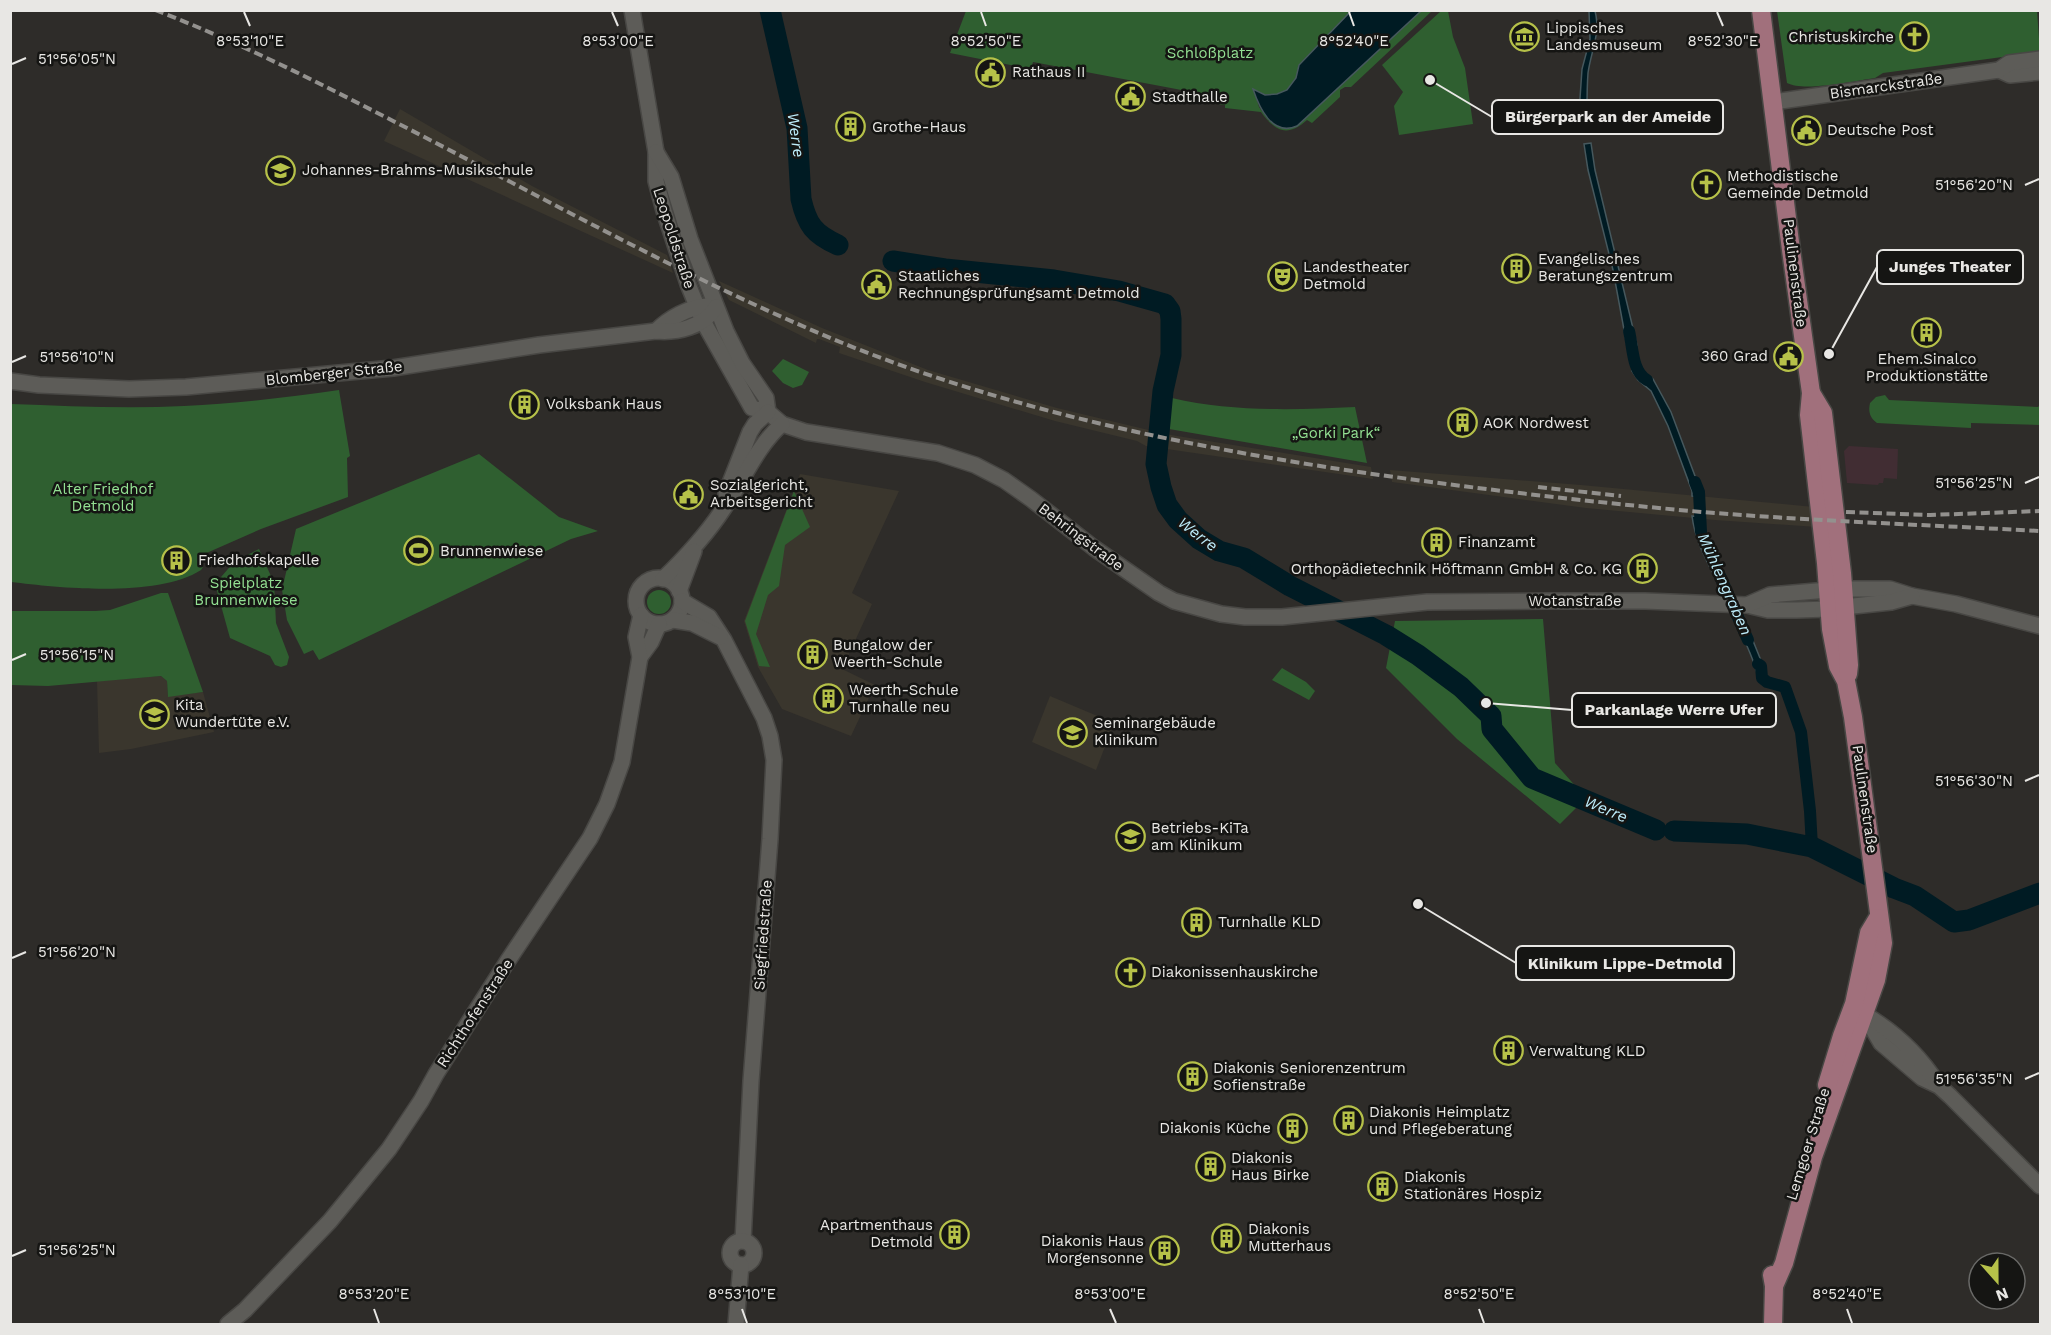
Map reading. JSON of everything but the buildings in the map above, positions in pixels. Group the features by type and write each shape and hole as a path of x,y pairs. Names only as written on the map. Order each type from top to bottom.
{"main road":[{"name":"Paulinenstraße","path":"1761,10 1811,393 1809,415 1836,599 1849,665 1846,681 1862,772 1878,918 1882,933 1876,980 1859,1009"},
{"name":"Lemgoer Straße","path":"1773,1324 1774,1286 1784,1263 1859,1009"}],"street":[{"name":"Leopoldstraße","path":"633,10 656,152 656,181 688,284 700,314 752,408 768,412 766,398 741,363 716,308 690,239 671,177 656,152"},
{"name":"Bismarckstraße","path":"1774,102 1999,70 2009,63 2040,59"},
{"name":"Bismarckstraße","path":"1999,70 2010,75 2040,72"},
{"name":"Blomberger Straße","path":"10,381 39,385 129,389 186,387 393,368 540,345 656,331 674,332 700,314 716,308"},
{"name":"Behringstraße","path":"768,412 782,424 806,432 938,453 975,465 1031,499 1130,573 1174,601 1221,614 1245,617 1282,617 1403,604"},
{"path":"725,507 726,492 750,432 768,412"},
{"path":"663,579 696,546 725,507 766,440 782,424"},
{"path":"666,622 678,615 681,596 696,546"},
{"path":"681,596 673,583 663,579 646,582 639,591 636,602 641,615 646,620 692,623 724,640"},
{"name":"Siegfriedstraße","path":"681,596 709,618 724,640 764,718 774,760 770,850 751,1082 743,1241 752,1247 754,1255 750,1262 741,1265 736,1324"},
{"name":"Wotanstraße","path":"1403,604 1645,601 1738,605 1768,610 1804,610 1836,599 1891,602 1912,596 1956,604 2040,626"},
{"name":"Richthofenstraße","path":"228,1324 245,1310 330,1221 389,1149 507,962 590,838 607,804 622,762 640,657 636,637 641,615"},
{"name":"Richthofenstraße","path":"640,657 666,622"},
{"path":"1859,1009 1887,1028 1929,1071 1938,1086 2040,1186"}],"shaded area":[{"path":"400,109 532,186 667,255 673,273 384,141"},
{"path":"719,281 822,328 928,370 1057,408 1165,434 1371,467 1373,479 1146,446 1137,441 1055,421 925,382 839,353 840,347 819,339 816,343 729,300"},
{"path":"1849,446 1898,449 1897,479 1884,478 1883,483 1878,485 1847,483 1844,451"},
{"path":"1390,470 1814,507 1817,527 1586,508 1392,482"},
{"path":"800,474 899,491 852,593 872,604 842,669 875,685 851,736 782,709 758,667 744,621"},
{"name":"Kita Wundertüte e.V.","path":"161,676 167,681 168,696 203,692 214,732 131,749 99,753 97,681"},
{"name":"Seminargebäude Klinikum","path":"1050,696 1114,723 1096,770 1032,742"}],"green space":[{"name":"Schloßplatz","path":"966,11 1351,11 1299,65 1296,78 1287,90 1265,95 1254,90 1259,107 1269,121 1398,33 1421,11 1432,11 1351,87 1340,90 1340,97 1312,123 1307,120 1293,129 1282,130 1271,124 1261,112 1225,108 1225,105 1212,103 1212,98 1192,95 1192,92 1033,62 1031,69 950,53"},
{"path":"1441,11 1448,11 1453,37 1465,68 1473,124 1399,135 1394,106 1403,92 1382,65"},
{"path":"1777,11 2037,11 2040,52 1883,73 1875,78 1842,83 1817,86 1795,85 1787,83"},
{"path":"783,359 809,372 802,385 793,388 783,383 772,371"},
{"name":"Alter Friedhof Detmold","path":"339,390 350,456 347,458 348,497 261,529 202,555 201,570 182,579 160,585 108,589 55,587 11,582 11,404 162,407 242,402"},
{"path":"1885,395 1889,400 2038,407 2040,405 2040,425 1971,423 1971,428 1877,423 1870,414 1870,403 1876,397"},
{"name":"„Gorki Park“","path":"1172,398 1240,408 1355,407 1367,463 1169,429"},
{"name":"Brunnenwiese","path":"479,454 559,517 598,531 571,539 319,660 313,650 304,654 287,620 282,590 296,529"},
{"path":"794,491 810,527 785,545 779,586 768,595 756,634 770,667 759,666 745,621"},
{"name":"Spielplatz Brunnenwiese","path":"259,549 274,583 276,623 289,657 287,665 281,667 275,665 270,656 230,638 215,584 234,562"},
{"path":"659,590 667,594 671,602 667,610 659,614 651,610 647,602 651,594"},
{"path":"161,593 168,593 203,692 168,697 167,681 161,676 48,686 11,685 11,611 110,610"},
{"path":"1543,619 1555,763 1586,798 1560,824 1457,739 1386,668 1395,621"},
{"path":"1282,668 1306,682 1315,691 1309,700 1272,680"}],"water":[{"path":"1351,11 1421,11 1297,126 1288,128 1274,124 1263,112 1253,89 1265,95 1287,90 1296,78 1299,65"},
{"path":"1589,11 1595,11 1597,27 1588,73 1587,112 1579,113 1582,69 1590,39"},
{"path":"1591,143 1595,170 1637,345 1627,346 1613,270 1588,170 1584,144"},
{"path":"1641,370 1653,379 1671,412 1701,497 1692,496 1668,426 1651,391 1638,380 1632,371"},
{"path":"1692,516 1702,517 1706,535 1726,589 1721,589 1703,553"},
{"path":"1737,626 1747,626 1760,658 1765,677 1759,681 1750,653"}],"waterway":[{"name":"Werre","path":"770,10 797,128 803,208 813,228 823,237 838,245"},
{"name":"Werre","path":"893,261 945,269 1054,280 1119,291 1165,304 1170,311 1171,319 1171,355 1163,391 1156,464 1167,505 1178,520 1199,539 1219,551 1244,558 1290,586 1386,635 1418,655 1461,687 1491,716 1492,729 1532,778 1656,830"},
{"name":"Mühlengraben","path":"1629,331 1638,371 1647,380"},
{"name":"Mühlengraben","path":"1695,482 1699,492 1701,532"},
{"name":"Mühlengraben","path":"1720,576 1748,640"},
{"name":"Mühlengraben","path":"1758,664 1761,666 1762,678 1767,682 1785,687 1801,732 1812,847"},
{"name":"Werre","path":"1674,831 1747,834 1812,847 1915,896 1954,922 1969,920 2040,893"}],"railway":[{"path":"155,10 248,49 309,78 619,238 788,320 908,368 1036,407 1101,424 1233,451 1299,463 1492,490 1702,512 2040,531"},
{"path":"1538,487 1621,496"},
{"path":"1846,512 1930,515 2040,511"}],"place":[{"name":"Lippisches Landesmuseum","path":"1525,37"},
{"name":"Christuskirche","path":"1915,37"},
{"name":"Rathaus II","path":"991,72"},
{"name":"Bürgerpark an der Ameide","path":"1430,80"},
{"name":"Stadthalle","path":"1131,97"},
{"name":"Grothe-Haus","path":"851,127"},
{"name":"Deutsche Post","path":"1806,130"},
{"name":"Johannes-Brahms-Musikschule","path":"281,170"},
{"name":"Methodistische Gemeinde Detmold","path":"1706,185"},
{"name":"Evangelisches Beratungszentrum","path":"1517,268"},
{"name":"Landestheater Detmold","path":"1282,276"},
{"name":"Staatliches Rechnungsprüfungsamt Detmold","path":"877,285"},
{"name":"Ehem.Sinalco Produktionstätte","path":"1927,332"},
{"name":"Junges Theater","path":"1829,354"},
{"name":"360 Grad","path":"1789,356"},
{"name":"Volksbank Haus","path":"525,404"},
{"name":"AOK Nordwest","path":"1462,423"},
{"name":"Sozialgericht, Arbeitsgericht","path":"689,494"},
{"name":"Finanzamt","path":"1437,542"},
{"name":"Brunnenwiese","path":"419,551"},
{"name":"Friedhofskapelle","path":"177,560"},
{"name":"Orthopädietechnik Höftmann GmbH & Co. KG","path":"1643,569"},
{"name":"Bungalow der Weerth-Schule","path":"812,654"},
{"name":"Weerth-Schule Turnhalle neu","path":"828,699"},
{"name":"Parkanlage Werre Ufer","path":"1486,703"},
{"name":"Kita Wundertüte e.V.","path":"154,714"},
{"name":"Seminargebäude Klinikum","path":"1073,732"},
{"name":"Betriebs-KiTa am Klinikum","path":"1130,837"},
{"name":"Klinikum Lippe-Detmold","path":"1418,904"},
{"name":"Turnhalle KLD","path":"1197,922"},
{"name":"Diakonissenhauskirche","path":"1130,972"},
{"name":"Verwaltung KLD","path":"1508,1051"},
{"name":"Diakonis Seniorenzentrum Sofienstraße","path":"1192,1077"},
{"name":"Diakonis Heimplatz und Pflegeberatung","path":"1348,1121"},
{"name":"Diakonis Küche","path":"1292,1128"},
{"name":"Diakonis Haus Birke","path":"1210,1167"},
{"name":"Diakonis Stationäres Hospiz","path":"1383,1186"},
{"name":"Apartmenthaus Detmold","path":"954,1234"},
{"name":"Diakonis Mutterhaus","path":"1227,1238"},
{"name":"Diakonis Haus Morgensonne","path":"1165,1250"}]}
